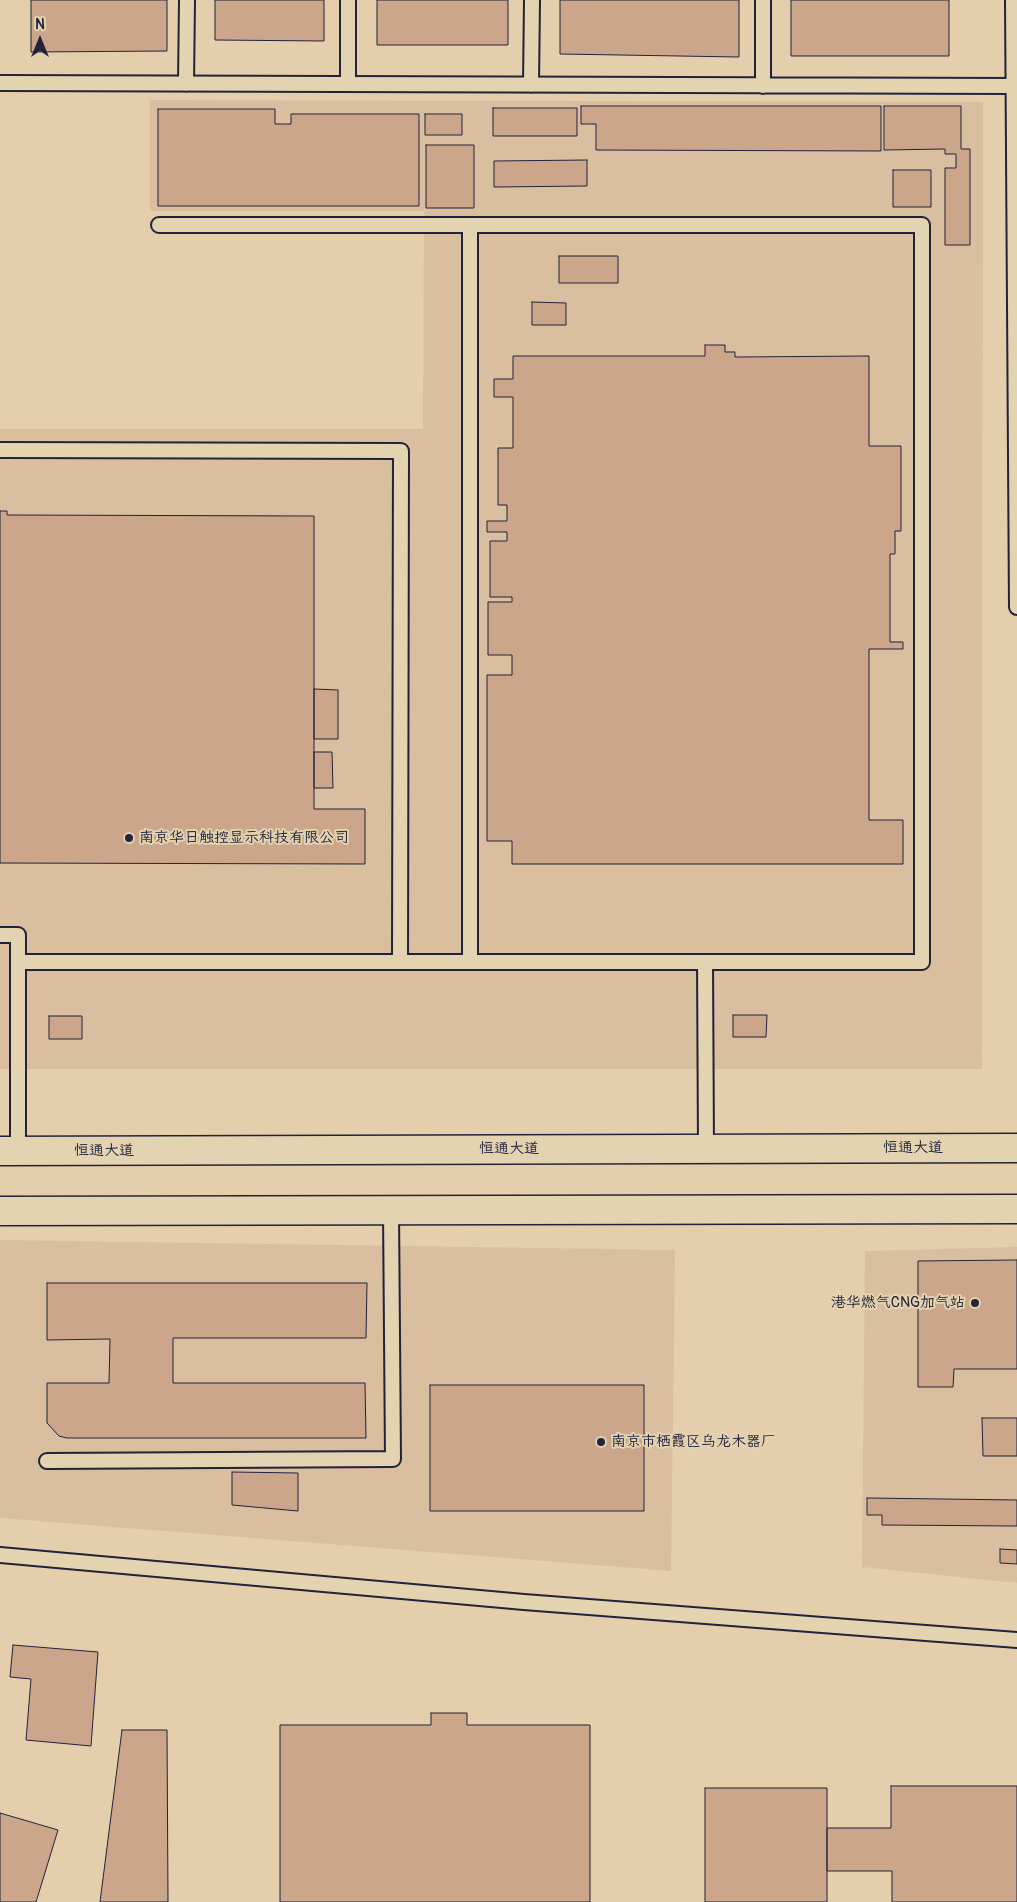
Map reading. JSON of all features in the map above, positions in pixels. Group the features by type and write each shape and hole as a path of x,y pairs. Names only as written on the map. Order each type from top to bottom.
{"main road":[{"name":"恒通大道","path":"9,1151 1017,1148"},
{"path":"0,1211 1017,1209"}],"lane":[{"path":"186,84 187,0"},
{"path":"348,0 348,84"},
{"path":"531,85 532,0"},
{"path":"763,0 763,86"},
{"path":"1012,0 1016,285 1017,608"},
{"path":"0,83 1014,86"},
{"path":"18,962 922,962 922,225 159,225"},
{"path":"470,225 470,962"},
{"path":"0,450 401,451 400,962"},
{"path":"0,936 18,936 9,1151"},
{"path":"705,962 706,1149"},
{"path":"47,1461 393,1459 392,1210"},
{"path":"0,1555 524,1602 1017,1640"}],"shaded area":[{"path":"150,100 983,102 982,1069 0,1069 0,429 423,429 424,211 150,211"},
{"path":"0,1240 675,1250 671,1571 0,1518"},
{"path":"1017,1247 1017,1583 862,1567 865,1251"}],"building":[{"path":"31,0 167,0 167,51 31,52"},
{"path":"215,0 324,0 324,41 215,40"},
{"path":"377,0 508,0 508,45 377,45"},
{"path":"560,0 739,0 739,57 560,54"},
{"path":"791,0 949,0 949,56 791,56"},
{"path":"581,106 881,106 881,151 596,150 596,124 581,124"},
{"path":"884,106 961,106 961,149 970,149 970,245 945,245 945,168 956,168 956,154 945,154 945,149 884,150"},
{"path":"493,108 577,108 577,136 493,136"},
{"path":"158,109 275,109 275,124 291,124 291,114 419,114 419,206 158,206"},
{"path":"425,114 462,114 462,135 425,135"},
{"path":"426,145 474,145 474,208 426,208"},
{"path":"587,160 587,186 494,187 494,161"},
{"path":"893,170 931,170 931,207 893,207"},
{"path":"559,256 618,256 618,283 559,283"},
{"path":"532,302 566,303 566,325 532,325"},
{"path":"705,345 725,345 725,352 735,352 735,357 869,356 869,446 901,446 901,531 895,531 895,554 890,554 890,642 903,642 903,649 869,649 869,820 903,820 903,864 512,864 512,841 487,841 487,675 512,675 512,655 488,655 488,602 512,602 512,597 490,597 490,541 507,541 507,532 487,532 487,521 507,521 507,505 498,505 498,448 513,448 513,397 494,397 494,379 513,379 513,356 705,356"},
{"path":"0,511 7,511 7,515 314,516 314,809 365,809 365,864 0,863"},
{"path":"314,689 338,690 338,739 314,739"},
{"path":"314,752 332,752 333,788 314,788"},
{"path":"733,1015 767,1015 766,1037 733,1037"},
{"path":"49,1016 82,1016 82,1039 49,1039"},
{"path":"1017,1260 1017,1369 954,1369 953,1387 918,1387 918,1261"},
{"path":"47,1283 367,1283 366,1338 173,1338 173,1383 365,1383 366,1438 67,1438 59,1436 47,1423 47,1383 109,1383 110,1339 47,1340"},
{"path":"430,1385 644,1385 644,1511 430,1511"},
{"path":"982,1418 1017,1418 1017,1456 983,1456"},
{"path":"232,1472 298,1473 298,1511 232,1505"},
{"path":"867,1498 1017,1500 1017,1526 882,1525 882,1515 867,1515"},
{"path":"1000,1549 1017,1550 1017,1564 1000,1563"},
{"path":"13,1645 98,1652 91,1746 26,1740 31,1679 10,1677"},
{"path":"431,1713 467,1713 467,1725 590,1725 590,1902 280,1902 280,1725 431,1725"},
{"path":"122,1730 167,1730 168,1902 100,1902"},
{"path":"891,1786 1017,1786 1017,1902 892,1902 892,1871 827,1871 827,1828 891,1828"},
{"path":"705,1788 827,1788 827,1902 705,1902"},
{"path":"0,1813 58,1830 36,1902 0,1902"}],"place":[{"name":"南京华日触控显示科技有限公司","path":"129,838"},
{"name":"港华燃气CNG加气站","path":"975,1303"},
{"name":"南京市栖霞区乌龙木器厂","path":"601,1442"}]}
